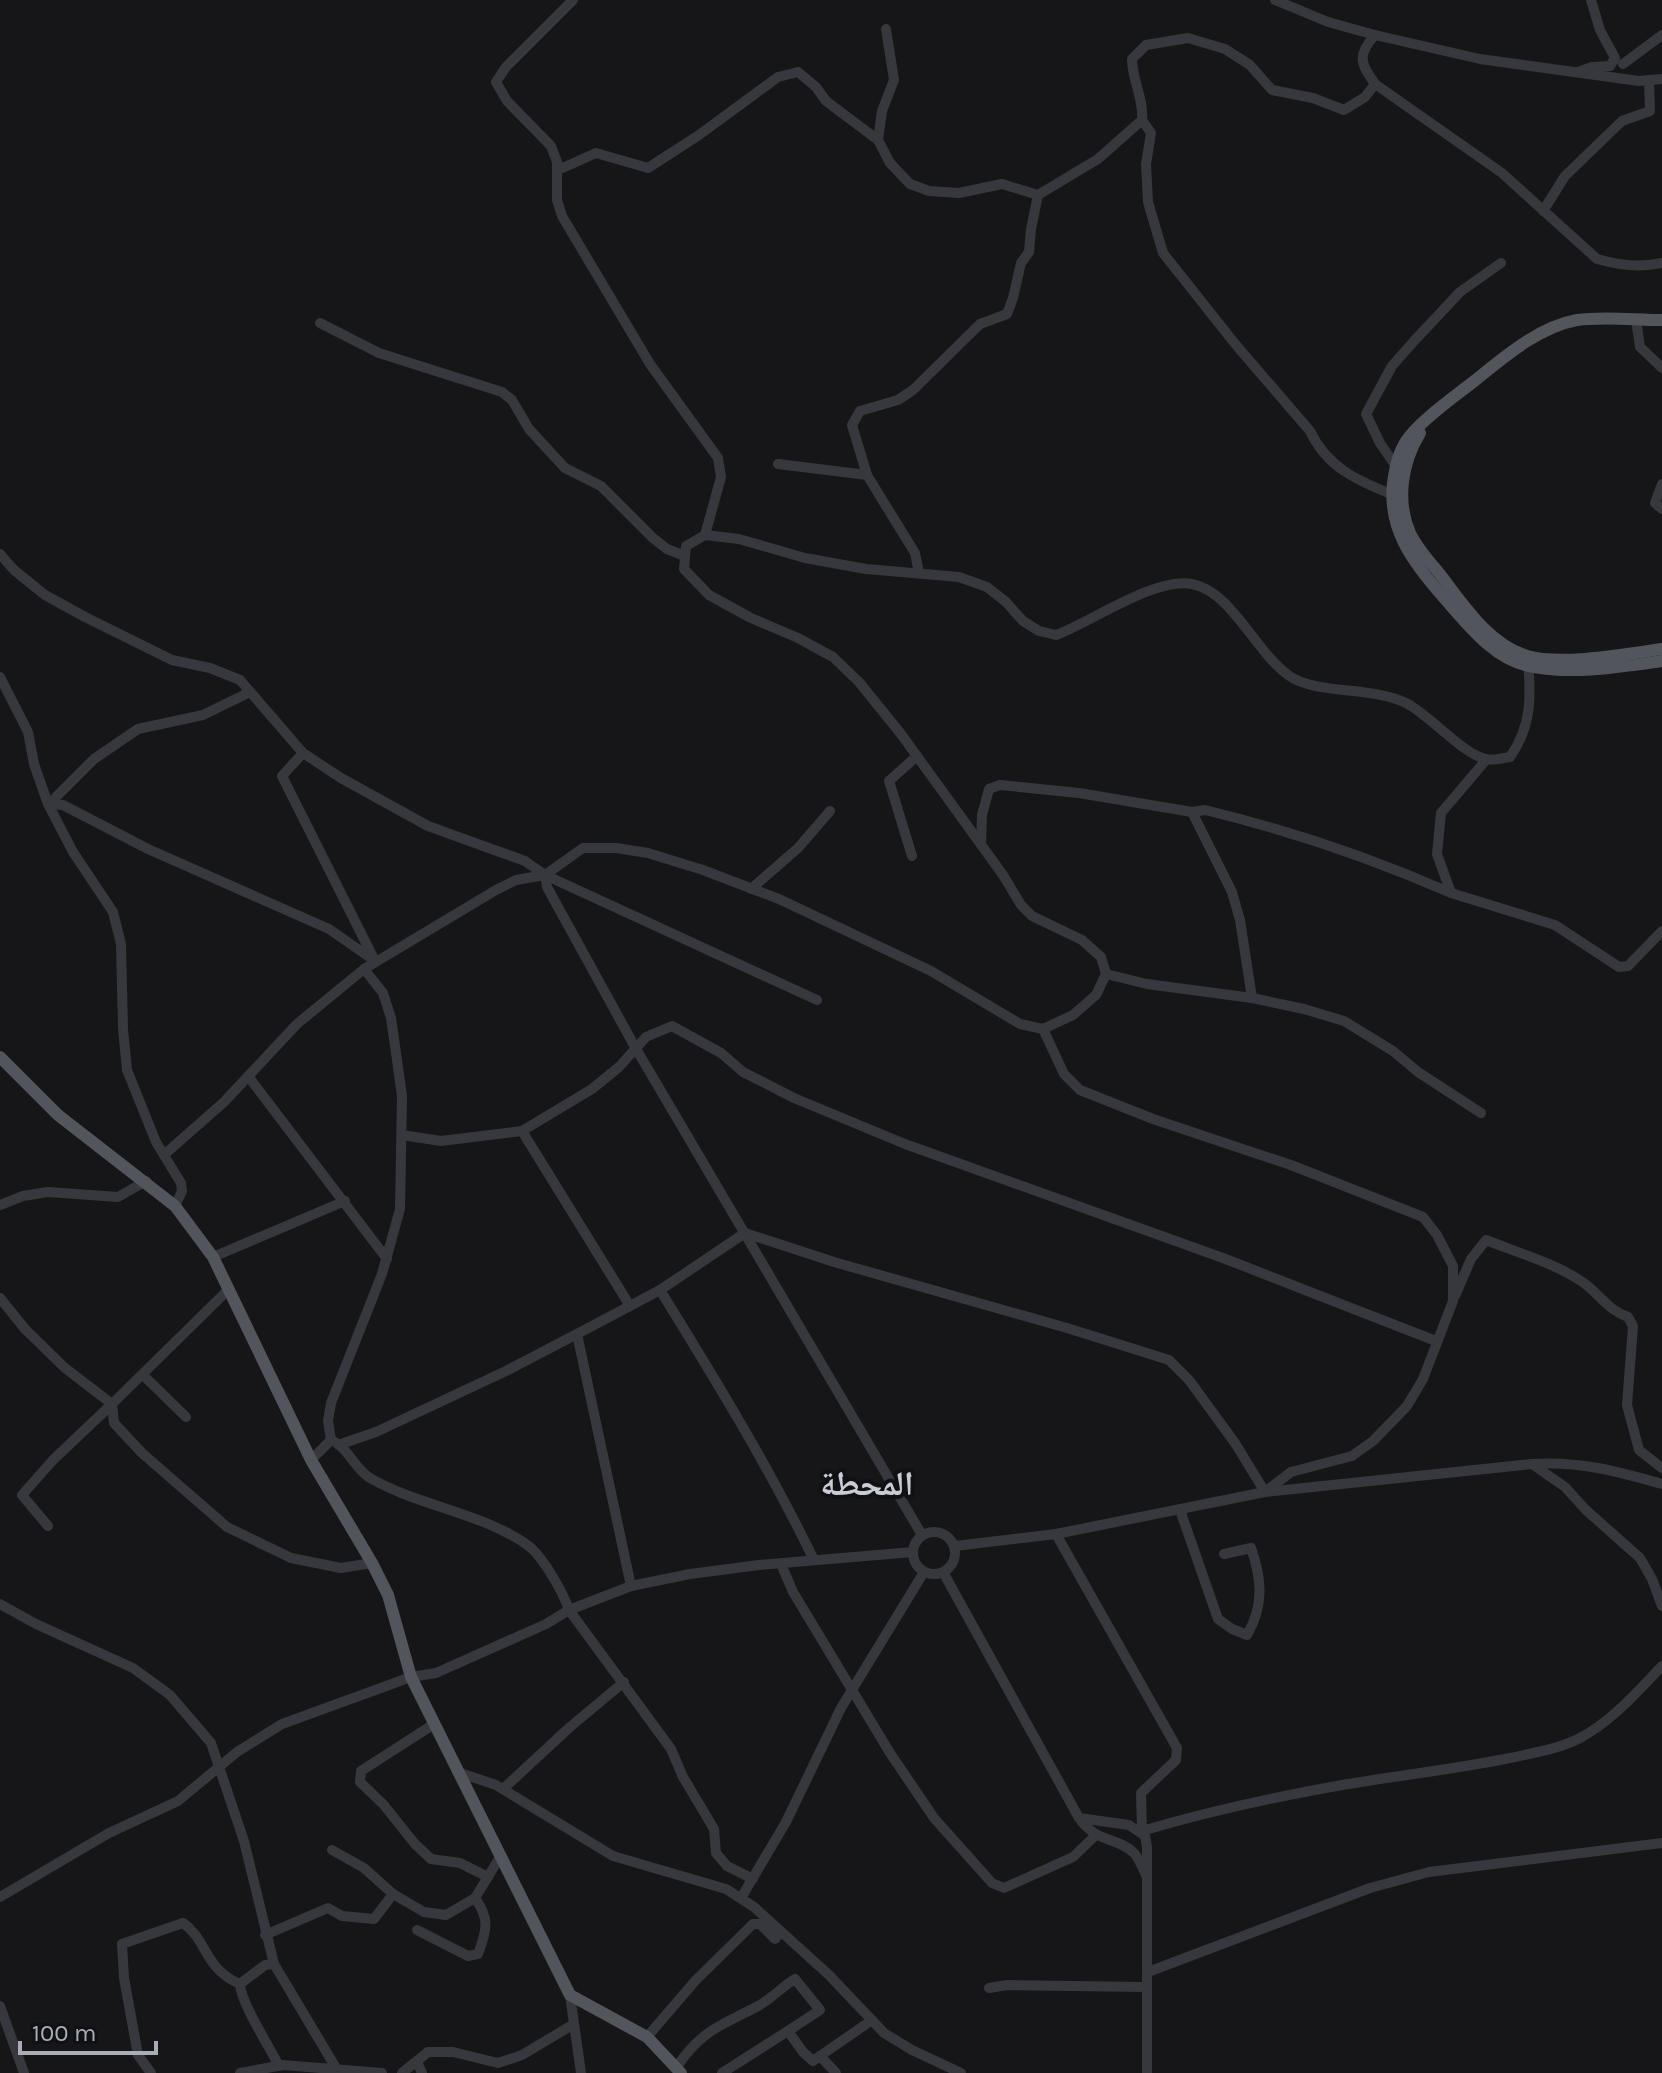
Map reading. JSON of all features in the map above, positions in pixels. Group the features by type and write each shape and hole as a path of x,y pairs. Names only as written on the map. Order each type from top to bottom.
{"main road":[{"path":"1662,320 1577,320 1535,337 1502,358 1408,437 1395,465 1391,494 1394,522 1405,549 1466,622 1505,658 1562,669 1621,667 1662,661"},
{"path":"1428,420 1416,440 1403,478 1403,497 1410,532 1419,548 1473,615 1499,641 1529,661 1593,658 1662,649"},
{"path":"0,1057 58,1115 175,1206 213,1257 311,1460 388,1595 411,1677 570,1995 647,2037 679,2070"}],"street":[{"path":"573,0 506,67 496,82 507,101 547,140 555,154 557,200 562,216 650,364 718,458 721,477 705,535"},
{"path":"1275,0 1328,22 1480,59 1644,81 1662,79"},
{"path":"1543,211 1565,176 1622,121 1650,111 1644,81 1619,61 1600,30 1591,0"},
{"path":"878,140 882,111 894,80 886,29"},
{"path":"1375,35 1364,48 1362,67 1375,84 1502,173 1597,259 1616,265 1649,266 1662,263"},
{"path":"1577,73 1592,67 1610,66 1662,35"},
{"path":"1375,84 1365,97 1344,110 1332,108 1313,98 1272,90 1250,65 1225,49 1188,38 1146,45 1132,59 1132,73 1143,110 1142,120 1151,133 1146,164 1148,202 1163,253 1310,431 1317,446 1350,477 1391,494"},
{"path":"558,170 596,153 648,168 778,77 798,72 816,87 826,101 878,140 890,163 910,184 929,191 959,193 1002,184 1038,195"},
{"path":"919,573 915,553 894,514 867,475 852,425 860,411 898,400 913,390 980,324 1007,314 1021,263 1029,252 1038,195 1098,159 1142,120"},
{"path":"1395,465 1366,414 1375,395 1392,366 1460,292 1501,263"},
{"path":"1636,320 1640,347 1662,368"},
{"path":"320,323 379,353 502,392 512,400 529,429 565,468 601,486 653,538 667,549 685,556"},
{"path":"778,464 867,475"},
{"path":"1662,484 1655,503 1662,509"},
{"path":"165,1154 224,1102 297,1024 364,969 496,890 516,880 545,875 583,848 616,848 648,853 779,899 931,971 1020,1024 1043,1029 1073,1015 1096,995 1106,974 1101,957 1082,940 1032,916 1021,905 981,844 859,682 833,657 709,595 684,569 686,546 705,535 739,539 805,558 866,569 959,577 987,587 1023,621 1039,631 1056,635 1167,583 1193,584 1215,593 1237,615 1268,659 1291,678 1316,687 1361,690 1406,703 1486,760 1510,757 1523,739 1529,711 1529,661"},
{"path":"0,554 45,595 85,617 172,660 210,668 240,680 303,753 428,826 525,861 545,875 817,1000"},
{"path":"0,677 28,732 34,764 49,804 73,852 113,912 121,944 127,1070 156,1142 181,1183 182,1191 175,1206"},
{"path":"49,804 94,759 138,729 203,715 250,692"},
{"path":"303,753 282,776 375,961"},
{"path":"912,856 889,781 917,756"},
{"path":"1451,893 1437,854 1441,813 1486,760"},
{"path":"981,844 982,815 989,789 1000,785 1079,793 1192,812 1205,810 1287,830 1451,893 1555,925 1619,967 1628,966 1662,931"},
{"path":"49,804 63,805 148,849 329,929 375,961"},
{"path":"751,889 798,848 830,811"},
{"path":"1192,812 1232,892 1240,920 1252,998"},
{"path":"545,875 547,887 635,1047 922,1535"},
{"path":"364,969 383,993 391,1018 402,1096 400,1209 365,1322 331,1403 328,1421 336,1442 368,1477 512,1535 533,1549 566,1599 569,1610 671,1749 683,1777 714,1829 716,1853 727,1866 753,1879"},
{"path":"1106,974 1147,984 1252,998 1344,1021 1393,1051 1418,1072 1481,1113"},
{"path":"402,1135 441,1141 522,1131 592,1089 619,1067 646,1037 672,1026 721,1053 743,1072 808,1104 905,1144 1223,1258 1436,1341"},
{"path":"1043,1029 1064,1074 1080,1090 1153,1119 1291,1165 1423,1217 1437,1235 1453,1266 1453,1301"},
{"path":"248,1076 387,1259"},
{"path":"522,1131 630,1306"},
{"path":"0,1205 23,1196 48,1192 118,1197 146,1181"},
{"path":"213,1257 345,1201"},
{"path":"311,1460 336,1442 376,1432 577,1334 660,1290 745,1233"},
{"path":"745,1233 1169,1360 1189,1380 1235,1443 1265,1492"},
{"path":"1265,1492 1291,1472 1352,1456 1388,1429 1423,1379 1471,1259 1486,1240 1531,1257 1583,1283 1615,1312 1628,1317 1633,1326 1627,1405 1639,1450 1662,1468"},
{"path":"48,1526 22,1495 53,1460 228,1290"},
{"path":"660,1290 745,1428 814,1560"},
{"path":"0,1298 25,1329 65,1368 112,1404 114,1423 142,1453 227,1527 291,1558 341,1568 372,1563"},
{"path":"577,1334 631,1586"},
{"path":"143,1375 186,1417"},
{"path":"955,1546 1056,1534 1265,1492 1532,1464 1567,1462 1662,1484"},
{"path":"1532,1464 1565,1487 1640,1558 1662,1606"},
{"path":"1180,1510 1218,1619 1247,1635 1260,1604 1260,1575 1251,1548 1224,1554"},
{"path":"930,1532 945,1534 955,1546 954,1561 943,1572 924,1572 914,1560 917,1539 930,1532"},
{"path":"1056,1534 1177,1748 1176,1760 1141,1793 1142,1831 1147,1847 1147,2073"},
{"path":"0,1897 109,1833 178,1801 237,1752 282,1724 411,1677 436,1673 486,1652 569,1610 631,1586 690,1574 913,1552"},
{"path":"781,1564 793,1592 890,1753 934,1818 992,1883 1004,1888 1060,1863 1073,1857 1096,1835"},
{"path":"741,1898 786,1822 841,1708 924,1572"},
{"path":"943,1572 1079,1818 1096,1835 1132,1850 1147,1877"},
{"path":"0,1604 36,1624 133,1668 170,1695 211,1743 244,1841 274,1964 337,2070"},
{"path":"1079,1818 1129,1825 1142,1831 1258,1802 1540,1751 1579,1739 1603,1722 1662,1666"},
{"path":"503,1789 624,1682"},
{"path":"434,1724 361,1771 360,1782 431,1859 460,1863 488,1877"},
{"path":"457,1772 503,1789 613,1856 726,1889 741,1898 829,1975 884,2033 961,2073"},
{"path":"1148,1972 1370,1888 1429,1872 1662,1843"},
{"path":"332,1850 364,1868 393,1894 424,1912 446,1915 475,1898 500,1857"},
{"path":"265,1935 328,1908 342,1916 374,1919 393,1894"},
{"path":"417,1930 468,1956 478,1954 486,1924 484,1911 475,1898"},
{"path":"151,2073 138,2055 124,1978 122,1944 183,1923 191,1928 224,1977 240,1984"},
{"path":"647,2037 695,1981 753,1924 760,1924 775,1939 781,1932"},
{"path":"240,1984 265,1965 274,1964"},
{"path":"679,2070 691,2046 715,2027 761,2004 795,1979 820,2010 722,2073"},
{"path":"240,1984 240,1995 279,2066"},
{"path":"989,1988 1007,1985 1147,1987"},
{"path":"570,1995 581,2073"},
{"path":"0,2006 24,2073"},
{"path":"788,2031 813,2061 872,2020"},
{"path":"402,2073 428,2052 453,2052 498,2063 522,2055 574,2024"},
{"path":"820,2056 836,2073"},
{"path":"417,2062 422,2073"},
{"path":"240,2073 279,2066 382,2073"}],"district":[{"name":"المحطة","path":"867,1483"}]}
